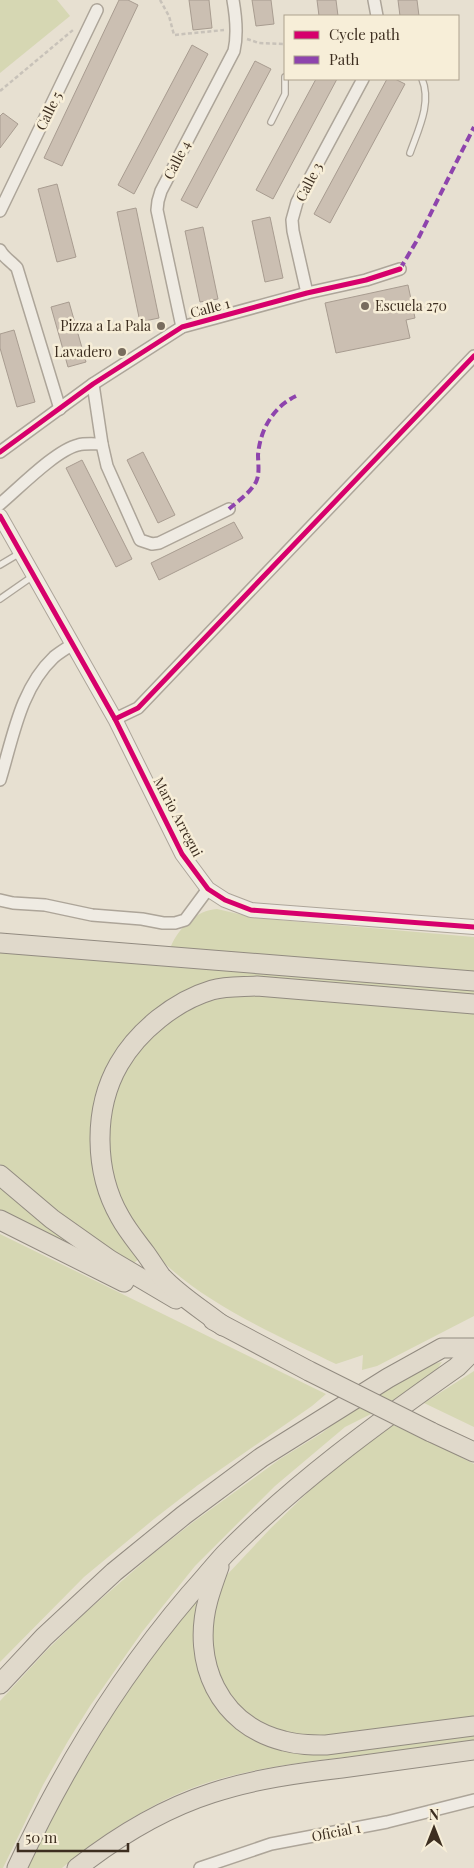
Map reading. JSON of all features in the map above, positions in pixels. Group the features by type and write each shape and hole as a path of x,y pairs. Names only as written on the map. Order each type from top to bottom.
{"highway":[{"path":"0,942 474,981"},
{"path":"223,1326 162,1276 119,1216 104,1176 100,1142 102,1111 110,1083 119,1064 132,1045 148,1028 169,1011 212,990 234,987 283,988 474,1004"},
{"path":"0,1175 52,1219 110,1260 223,1326 309,1371 474,1452"},
{"path":"0,1220 178,1309 223,1326"},
{"path":"0,1684 44,1637 114,1572 184,1515 262,1457 388,1378 442,1348 474,1349"},
{"path":"17,1868 54,1792 107,1702 170,1617 224,1555 269,1512 336,1455 458,1367 474,1349"},
{"path":"224,1555 208,1600 203,1632 204,1650 208,1671 216,1691 229,1710 248,1725 265,1735 304,1745 326,1745 474,1726"},
{"path":"77,1868 125,1834 149,1820 178,1806 242,1784 282,1776 474,1750"}],"street":[{"name":"Calle 4","path":"182,327 157,210 158,201 161,191 234,51 236,32 233,0"},
{"path":"374,0 377,15"},
{"name":"Calle 5","path":"0,211 97,10"},
{"name":"Calle 3","path":"307,293 292,220 297,202 362,80"},
{"path":"0,250 17,268 60,408"},
{"name":"Calle 1","path":"0,452 93,384 168,334 182,327 307,293 366,280 400,269"},
{"path":"115,719 138,708 474,356"},
{"path":"93,384 107,466 140,540 145,543 159,543 229,509"},
{"path":"0,504 48,462 68,449 77,445 102,444"},
{"name":"Mario Arregui","path":"0,516 115,719 182,854 208,889 225,900 251,910 474,927"},
{"path":"0,780 22,706 30,688 42,670 55,656 73,644"},
{"path":"0,900 13,903 45,905 92,915 175,924 185,920 208,889"},
{"name":"Oficial 1","path":"202,1868 271,1844 387,1822 474,1800"}],"lane":[{"path":"271,122 284,94 285,80"},
{"path":"410,154 426,101 422,80"},
{"path":"0,565 21,552"},
{"path":"0,599 35,575"}],"path":[{"path":"160,0 169,16 174,36 236,32 259,42 284,44"},
{"path":"0,91 75,29"}],"green space":[{"path":"0,0 57,0 70,16 0,73"},
{"path":"217,909 256,918 474,937 474,974 173,949 171,946 174,939 189,921 209,910"},
{"path":"0,949 474,990 474,996 258,980 147,1018 92,1144 141,1257 134,1263 65,1216 0,1164"},
{"path":"249,994 474,1014 474,1316 377,1366 362,1370 363,1355 336,1364 259,1327 208,1297 163,1262 145,1242 127,1213 120,1197 111,1161 109,1126 111,1110 129,1065 138,1051 160,1027 173,1018 209,1001"},
{"path":"0,1182 126,1272 0,1214"},
{"path":"0,1234 326,1394 312,1406 198,1485 154,1519 84,1577 0,1662"},
{"path":"442,1362 433,1375 371,1414 345,1427 275,1486 195,1566 142,1632 90,1706 43,1785 3,1868 0,1868 0,1701 47,1650 85,1613 154,1553 192,1523 280,1459 322,1433 355,1407 422,1366"},
{"path":"474,1371 474,1427 424,1403"},
{"path":"388,1423 418,1435 474,1464 474,1719 301,1738 249,1719 219,1684 207,1626 224,1578 271,1528 338,1463"},
{"path":"195,1599 197,1600 194,1648 198,1669 205,1687 259,1741 474,1734 474,1741 280,1766 215,1780 173,1796 129,1819 88,1847 62,1868 25,1868 75,1769 120,1698"}],"building":[{"path":"119,0 128,0 138,5 62,166 44,158"},
{"path":"189,0 209,0 212,28 193,30"},
{"path":"252,0 271,0 274,24 256,26"},
{"path":"317,0 336,0 338,15 319,15"},
{"path":"398,0 417,0 419,15 400,15"},
{"path":"192,45 208,54 134,194 118,185"},
{"path":"255,61 271,69 197,208 181,200"},
{"path":"315,80 336,80 273,199 256,190"},
{"path":"386,80 397,80 405,84 330,223 314,214"},
{"path":"3,113 18,124 0,148 0,116"},
{"path":"57,184 76,257 57,262 38,189"},
{"path":"136,208 159,318 140,322 117,212"},
{"path":"270,217 283,278 265,282 252,221"},
{"path":"203,227 218,299 200,302 185,231"},
{"path":"408,285 415,318 406,320 410,338 336,353 325,303"},
{"path":"69,302 86,362 68,367 51,307"},
{"path":"14,330 35,402 17,407 0,348 0,334"},
{"path":"143,452 175,515 158,523 127,460"},
{"path":"82,460 132,559 116,567 66,468"},
{"path":"234,522 243,538 159,580 151,563"}],"marked path":[{"path":"400,269 419,237 474,127"},
{"path":"229,509 256,482 259,446 269,420 281,406 296,396"}],"cycle path":[{"path":"0,452 93,384 182,327 307,293 366,280 400,269"},
{"path":"115,719 138,708 474,356"},
{"path":"0,516 115,719 182,854 208,889 225,900 251,910 474,927"}],"place":[{"name":"Escuela 270","path":"365,306"},
{"name":"Pizza a La Pala","path":"161,326"},
{"name":"Lavadero","path":"122,352"}]}
